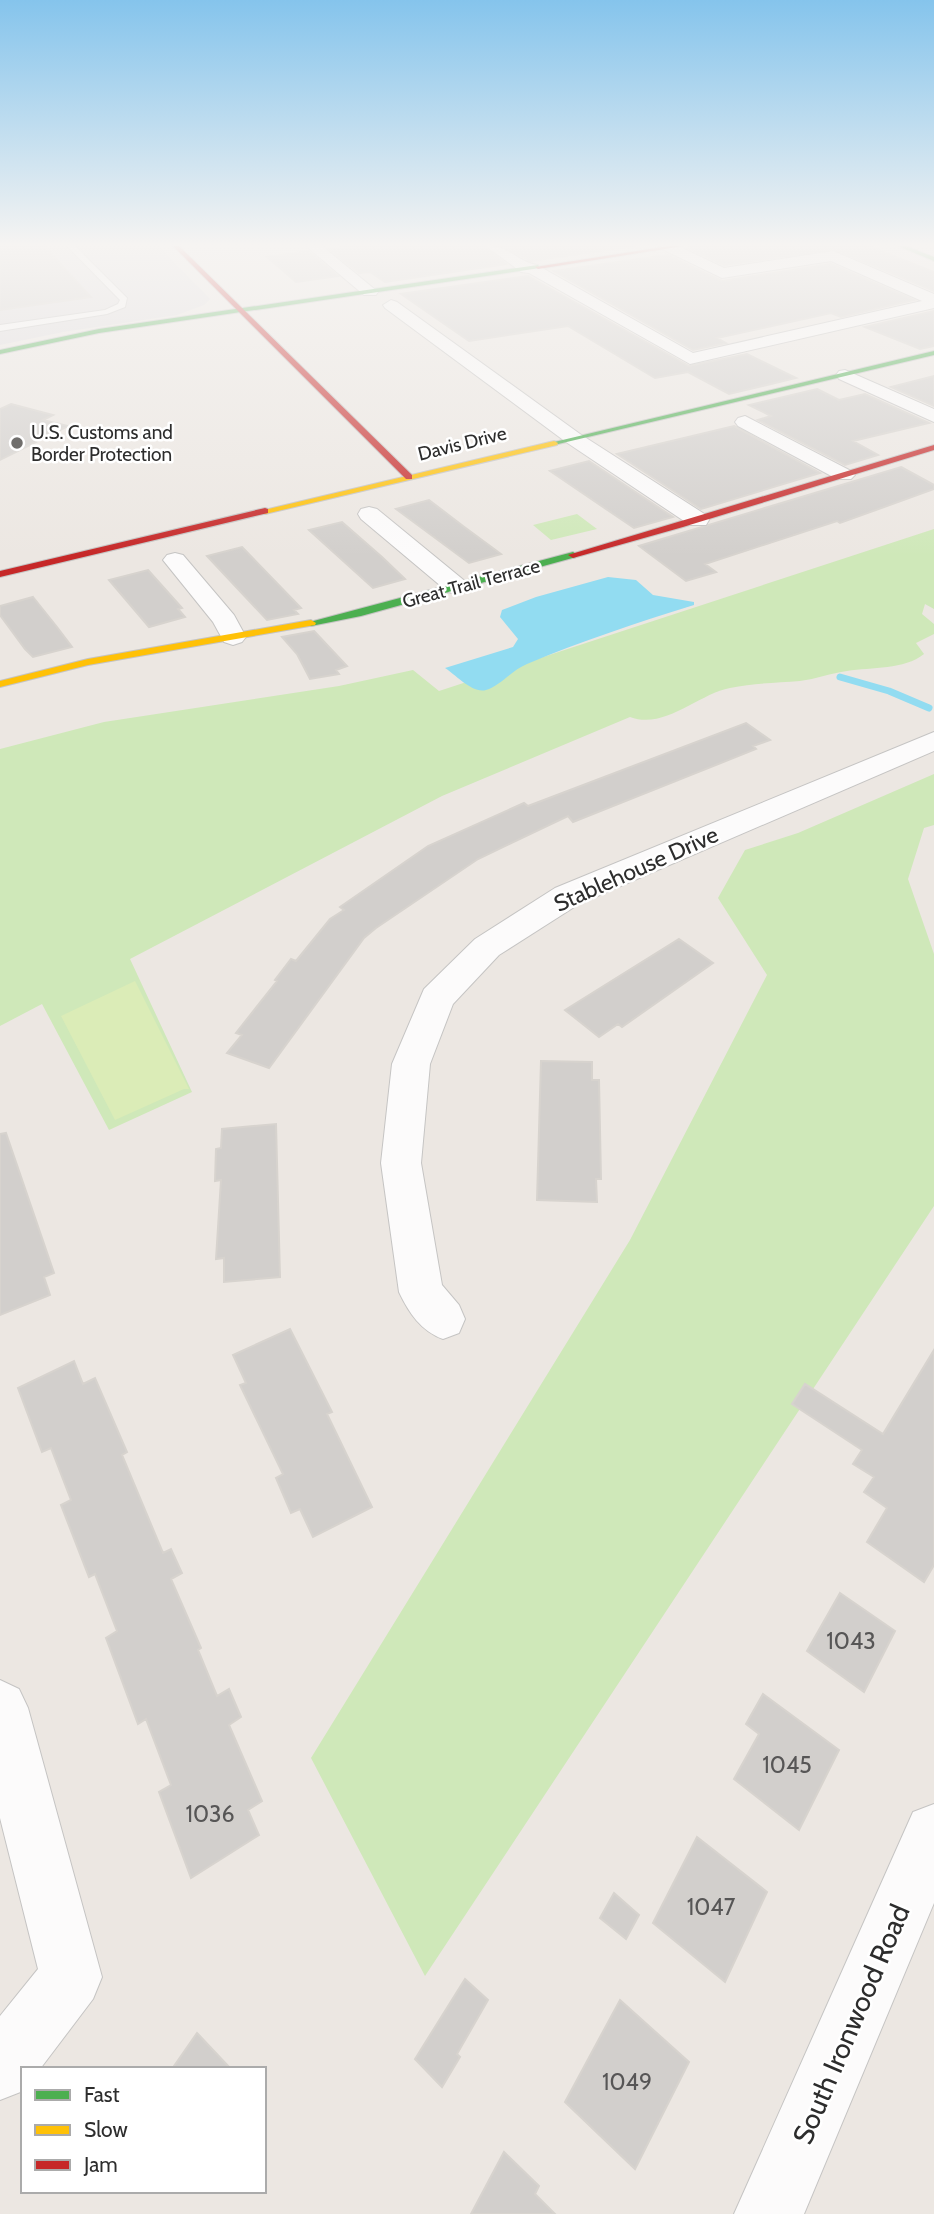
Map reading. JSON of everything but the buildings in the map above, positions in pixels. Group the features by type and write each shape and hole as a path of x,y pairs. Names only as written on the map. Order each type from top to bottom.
{"street":[{"path":"282,349 409,477"},
{"path":"452,349 573,438 698,520"},
{"path":"673,349 690,359 731,349"},
{"name":"Davis Drive","path":"0,574 934,354"},
{"path":"845,374 934,416"},
{"path":"744,422 844,475"},
{"name":"Great Trail Terrace","path":"0,683 93,659 357,614 698,520 934,447"},
{"path":"369,514 457,587"},
{"path":"175,560 226,620 233,637"},
{"name":"Stablehouse Drive","path":"443,1319 421,1292 401,1163 411,1064 437,999 487,947 567,896 934,741"},
{"path":"0,1708 71,1976 0,2068"},
{"name":"South Ironwood Road","path":"769,2214 934,1833"}],"green space":[{"path":"577,514 597,529 551,540 533,525"},
{"path":"934,529 934,609 925,604 922,614 934,624 934,634 916,643 924,654 916,659 897,665 841,672 806,680 730,688 656,719 630,717 442,796 130,959 192,1092 109,1130 42,1004 0,1026 0,749 104,722 339,686 413,670 439,691"},
{"path":"934,774 934,825 924,828 908,879 934,954 934,1206 425,1976 311,1758 630,1240 767,975 718,898 745,850 798,833"},
{"path":"135,981 189,1089 115,1120 61,1016"}],"water":[{"path":"608,577 636,580 653,595 694,602 694,605 527,664 486,690 470,687 445,668 513,647 518,639 500,617 502,610 536,597"}],"waterway":[{"path":"840,677 889,691 929,708"}],"traffic: fast":[{"path":"0,352 13,349"},
{"path":"554,443 934,353"},
{"path":"311,623 357,614 573,555"}],"traffic: slow":[{"path":"265,511 554,443"},
{"path":"0,684 88,662 311,623"}],"traffic: jam":[{"path":"280,349 409,477"},
{"path":"573,555 934,447"},
{"path":"0,574 265,511"}],"place":[{"name":"U.S. Customs and Border Protection","path":"17,443"}]}
